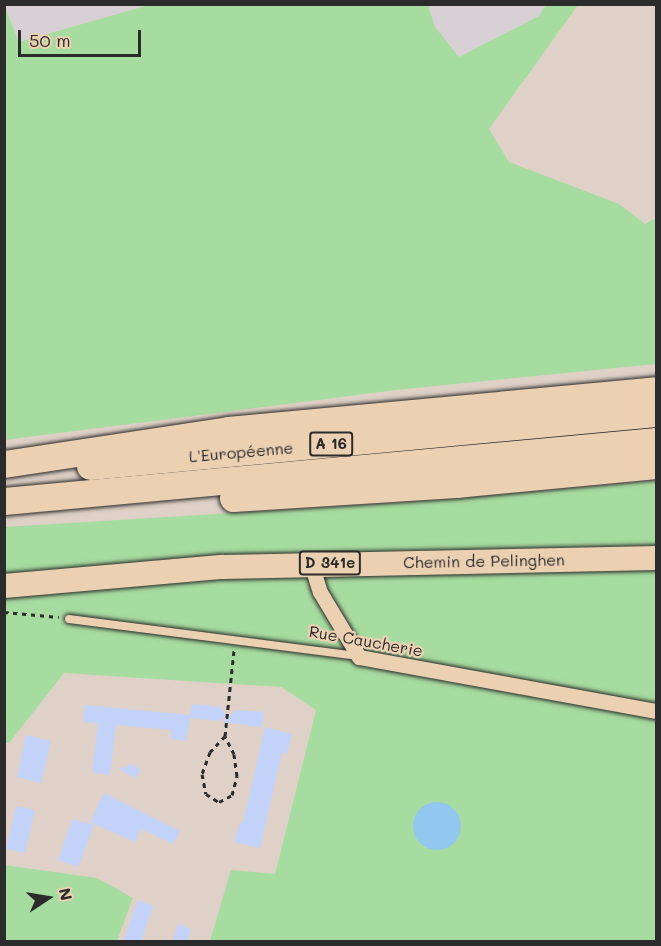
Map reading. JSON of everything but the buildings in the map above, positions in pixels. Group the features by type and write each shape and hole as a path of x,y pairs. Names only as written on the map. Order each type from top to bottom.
{"highway":[{"path":"4,464 228,430 655,396"},
{"name":"L'Européenne","path":"4,474 655,396"},
{"name":"L'Européenne","path":"4,501 657,441"},
{"path":"4,508 122,506 456,484 657,465"},
{"path":"616,469 657,470"}],"main road":[{"name":"Chemin de Pelinghen","path":"4,586 120,573 311,563 657,558"}],"street":[{"path":"311,563 320,592 359,657"},
{"name":"Rue Caucherie","path":"359,657 657,711"}],"lane":[{"name":"Rue Caucherie","path":"69,619 236,639 359,657"}],"path":[{"path":"4,612 69,619"},
{"path":"225,736 210,752 202,774 206,794 219,802 232,795 237,776 234,754 225,736 236,639"}],"shaded area":[{"path":"6,4 149,5 18,42"},
{"path":"428,5 546,5 539,16 459,57 435,27"}],"green space":[{"path":"4,5 19,42 149,5 428,5 435,27 459,57 539,16 546,5 578,5 489,129 509,162 619,204 645,224 656,218 656,364 396,390 5,440"},
{"path":"656,481 656,941 210,941 231,870 275,874 316,710 281,687 64,673 9,743 5,743 4,527 424,501"},
{"path":"4,865 97,878 133,898 117,941 5,941"}],"water":[{"path":"432,802 442,802 454,809 461,821 461,831 454,843 442,850 432,850 417,839 413,831 413,821 424,806"}]}
